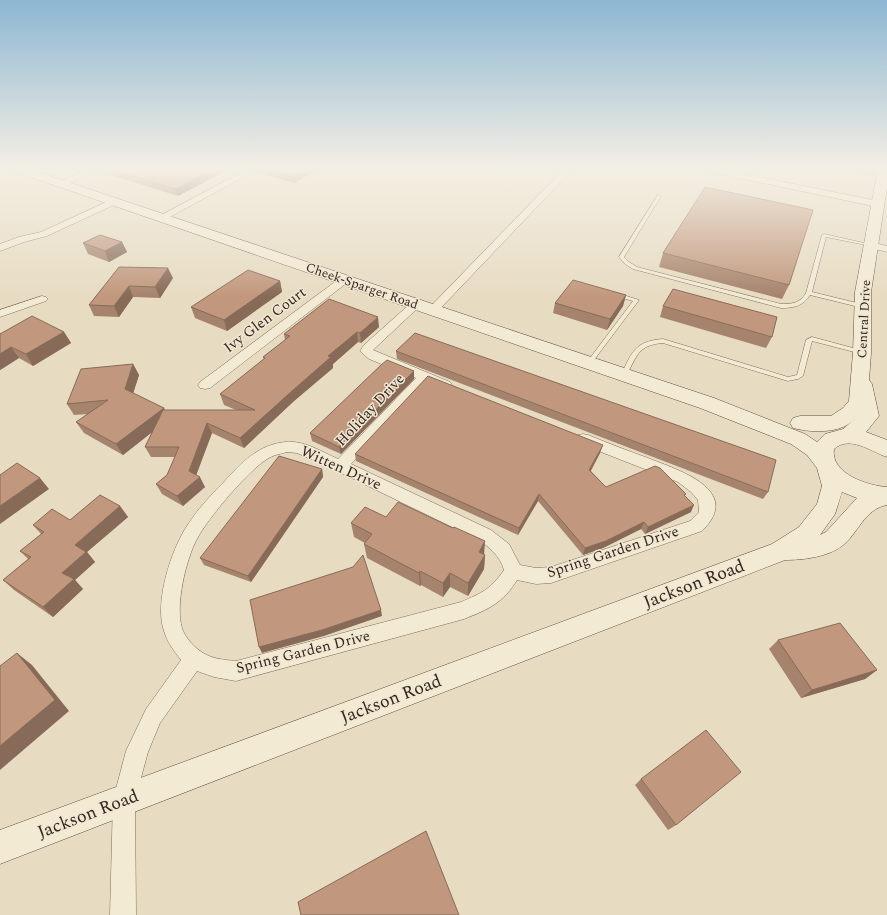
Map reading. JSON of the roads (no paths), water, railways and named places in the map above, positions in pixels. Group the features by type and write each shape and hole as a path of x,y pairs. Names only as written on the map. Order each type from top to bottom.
{"main road":[{"name":"Cheek-Sparger Road","path":"142,212 707,403 779,430 798,439 814,450 844,482 856,489 885,496"},
{"name":"Central Drive","path":"847,436 861,426 869,416 866,397 860,376 863,292 877,212"},
{"path":"800,423 827,424 836,422 850,413 858,402 860,376"},
{"name":"Cheek-Sparger Road","path":"707,403 800,423 874,442 887,449"},
{"path":"827,465 823,455 824,447 833,440 847,436"},
{"name":"Jackson Road","path":"0,847 781,551 807,534 827,508 833,486 827,465"},
{"name":"Jackson Road","path":"781,551 819,546 834,539 856,513 867,503 885,496"}],"street":[{"path":"0,248 22,239 44,234 86,212"},
{"path":"161,218 173,212"},
{"path":"433,310 528,212"},
{"path":"871,245 887,249"},
{"name":"Ivy Glen Court","path":"206,385 344,280"},
{"path":"0,314 42,299"},
{"path":"416,304 368,348 366,352 372,356 462,391"},
{"name":"Holiday Drive","path":"340,466 425,377"},
{"name":"Spring Garden Drive","path":"193,659 209,666 236,671 464,610 492,597 502,588 513,571 536,576 551,575 696,526 703,521 707,515 708,508 703,492 695,485 683,478 573,435"},
{"name":"Witten Drive","path":"193,659 183,648 173,631 171,611 178,569 189,537 204,514 254,460 275,448 299,448 485,534 498,544 505,552 511,561 513,571"},
{"path":"123,915 124,800 137,751 153,716 193,659"}],"lane":[{"path":"649,212 621,257 627,263 635,268 781,306 793,306 803,302 809,293 824,235 871,245"},
{"path":"589,363 636,300 609,292"},
{"path":"809,293 863,306"},
{"path":"624,375 637,349 647,342 657,341 663,341 788,379 800,376 809,340 812,339 862,352"}]}
